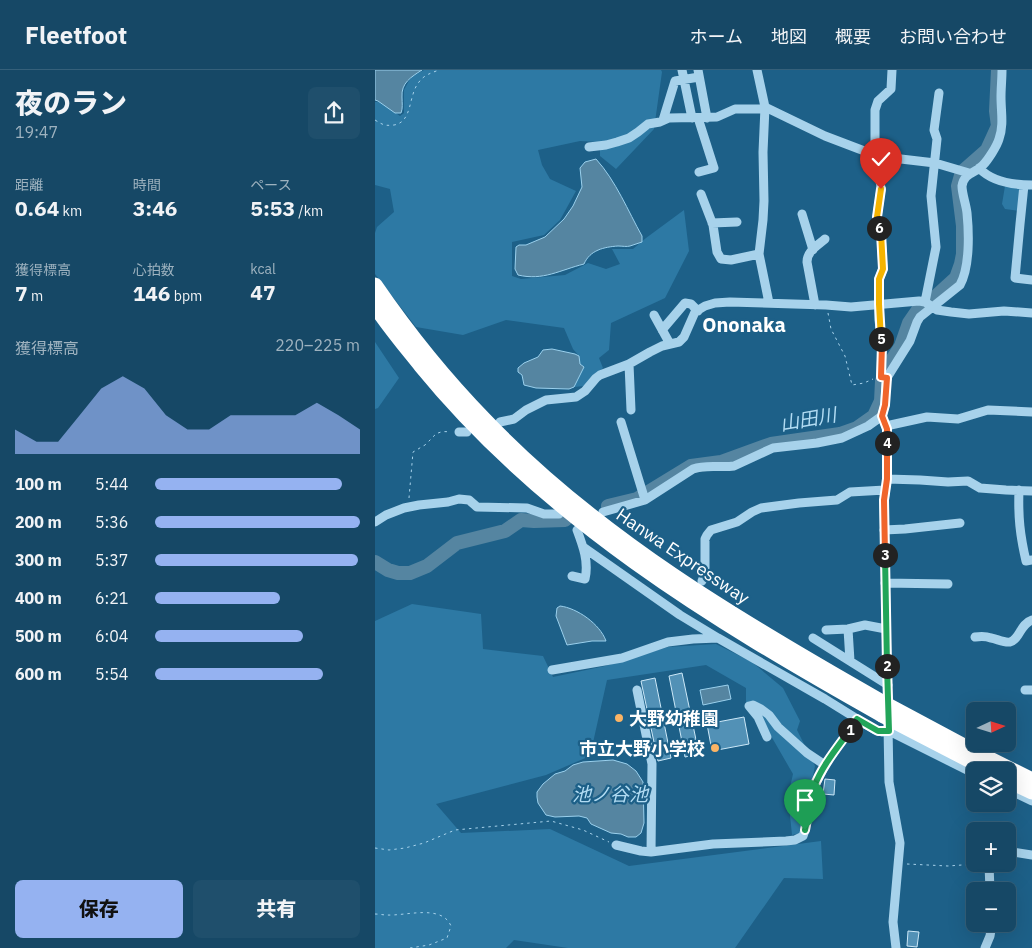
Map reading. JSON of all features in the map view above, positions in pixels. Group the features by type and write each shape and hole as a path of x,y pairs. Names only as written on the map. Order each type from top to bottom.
{"highway":[{"name":"Hanwa Expressway","path":"375,286 414,339 463,397 514,449 571,499 639,551 710,600 882,708 975,762"},
{"name":"Hanwa Expressway","path":"375,306 405,346 461,411 505,456 563,508 633,561 789,662 1032,780"},
{"path":"1016,784 1032,792"}],"street":[{"path":"682,70 684,80 700,118"},
{"path":"757,70 765,108 763,152 764,201 759,254 769,304"},
{"path":"892,70 891,89 878,101 875,110 881,189 877,223 881,233 883,269 879,279 879,304 885,405 882,416 886,426 887,479 884,500 884,530 889,782 900,843 893,922 896,948"},
{"path":"884,378 910,341 917,322 929,305 960,285 964,277 968,247 967,214 962,188 964,178 985,164 999,140 1003,121 1001,98 1002,70"},
{"path":"663,120 675,81 684,80 699,73 699,121 714,168 699,172"},
{"path":"929,305 936,247 931,196 937,140 934,130 939,93"},
{"path":"589,147 617,142 633,135 647,124 669,118 717,117 735,109 765,108 825,136 879,156 935,163 969,173"},
{"path":"979,168 983,173 1005,183 1028,185 1020,224 1015,278 1032,280"},
{"path":"701,194 712,223 717,252 721,259 731,260 759,254"},
{"path":"802,214 813,250"},
{"path":"712,223 737,222"},
{"path":"815,305 807,262 808,254 825,240"},
{"path":"500,422 514,419 526,410 546,400 576,397 601,375 629,364 649,352 679,342 684,337 695,312 715,303 851,307 919,300 937,310 969,314 1004,310 1032,313"},
{"path":"662,330 685,303 691,304 698,311"},
{"path":"654,315 670,344"},
{"path":"629,364 631,410"},
{"path":"886,426 927,417 958,419 988,410 1032,412"},
{"path":"603,512 645,500 693,469 706,466 734,466 773,448 843,438 868,426 882,416"},
{"path":"621,422 645,500"},
{"path":"887,479 967,481 980,488 1032,491"},
{"path":"702,581 706,570 705,539 711,530 737,522 761,508 837,500 851,492 885,490"},
{"path":"1019,490 1020,534 1026,561 1032,560"},
{"path":"375,522 386,516 419,505 464,499 469,500 477,507 527,508 544,514 559,514"},
{"path":"884,530 960,523"},
{"path":"572,576 585,579 587,566 577,530"},
{"path":"583,547 682,611 718,638 857,719 878,731 889,731 966,770"},
{"path":"885,583 948,584"},
{"path":"975,637 984,636 1004,642 1011,642 1024,625 1032,620"},
{"path":"826,630 848,629 865,625 886,629"},
{"path":"848,629 850,661"},
{"path":"552,670 622,658 668,642 718,638"},
{"path":"813,638 888,685"},
{"path":"637,690 652,764 651,852"},
{"path":"767,737 758,717 749,706 753,705 769,715 778,727 807,753 825,765"},
{"path":"616,845 651,852 713,844 786,841 803,836 812,792 825,765 857,719"},
{"path":"1016,793 1032,801"},
{"path":"1016,852 1032,855"},
{"path":"985,948 991,932"}],"path":[{"path":"375,120 385,126 399,124 409,112 410,102 419,80 439,70"},
{"path":"826,305 831,328 845,356 852,385 876,378 884,378"},
{"path":"408,508 413,452 425,445 439,432 463,432"},
{"path":"375,848 389,850 405,848 424,843 455,830 551,821 583,830 616,845"},
{"path":"899,864 941,866 966,865"},
{"path":"375,914 430,912 443,916 449,922 451,926 447,938 429,945 410,948"}],"shaded area":[{"path":"424,70 661,70 654,129 616,169 600,156 600,142 580,141 538,150 542,165 550,179 576,191 560,220 544,235 512,242 512,276 521,279 565,275 588,263 606,269 620,264 612,249 633,249 684,210 689,251 665,298 611,323 609,350 599,358 603,368 584,386 574,387 584,367 580,364 579,356 573,349 564,328 506,320 463,335 416,327 375,274 375,233 377,227 394,212 390,189 375,185 375,102 380,102 400,116 404,113 404,90 411,77"},
{"path":"1005,186 1023,189 1019,211 1005,209 1002,204"},
{"path":"375,342 399,378 378,408 375,409"},
{"path":"412,604 481,614 483,649 543,656 553,677 605,666 668,647 716,644 752,662 783,688 800,721 797,730 815,766 801,833 792,835 788,796 793,774 767,729 746,709 746,688 706,665 607,680 590,756 546,775 436,804 461,833 550,829 629,866 821,841 823,879 784,878 735,948 568,948 514,940 506,948 375,948 375,621"}],"water":[{"path":"375,70 422,70 411,78 403,88 401,113 395,113 375,100"},
{"path":"596,159 610,177 621,196 642,236 642,242 629,246 603,248 590,255 584,264 544,276 518,275 515,269 516,247 545,237 564,219 582,187 580,168 585,162"},
{"path":"552,349 579,356 580,364 584,367 574,387 569,389 536,388 524,385 518,368 538,357 543,350"},
{"path":"560,606 574,610 587,618 599,629 606,641 567,645 556,616 557,608"},
{"path":"728,685 731,699 703,705 700,690"},
{"name":"池ノ谷池","path":"613,760 627,764 636,771 643,782 644,823 641,833 636,837 628,837 611,833 591,824 587,818 546,815 538,803 537,792 555,774 583,762"}],"building":[{"path":"682,673 699,754 685,757 669,676"},
{"path":"655,678 671,758 658,761 641,681"},
{"path":"744,717 749,744 712,751 707,724"},
{"path":"825,779 835,780 834,795 823,794"},
{"path":"908,931 919,932 917,947 907,946"}],"waterway":[{"name":"山田川","path":"608,506 637,499 691,466 721,462 771,444 840,434 857,428 874,416 881,401 882,381 886,369 901,346 909,323 920,307 933,299 956,278 963,254 963,226 958,186 962,172 987,150 998,126 996,111 998,70"},
{"name":"山田川","path":"375,562 388,570 398,573 410,573 427,566 457,543 505,531 521,520 565,520"}],"place":[{"name":"大野幼稚園","path":"619,718"},
{"name":"市立大野小学校","path":"715,748"}],"district":[{"name":"Ononaka","path":"744,324"}],"route":[{"path":"805,830 812,792 817,781 825,765 857,719 875,730 889,731 884,500 887,479 887,429 882,416 885,405 887,378 881,377 882,344 879,279 883,269 881,233 877,223 881,189"}]}
